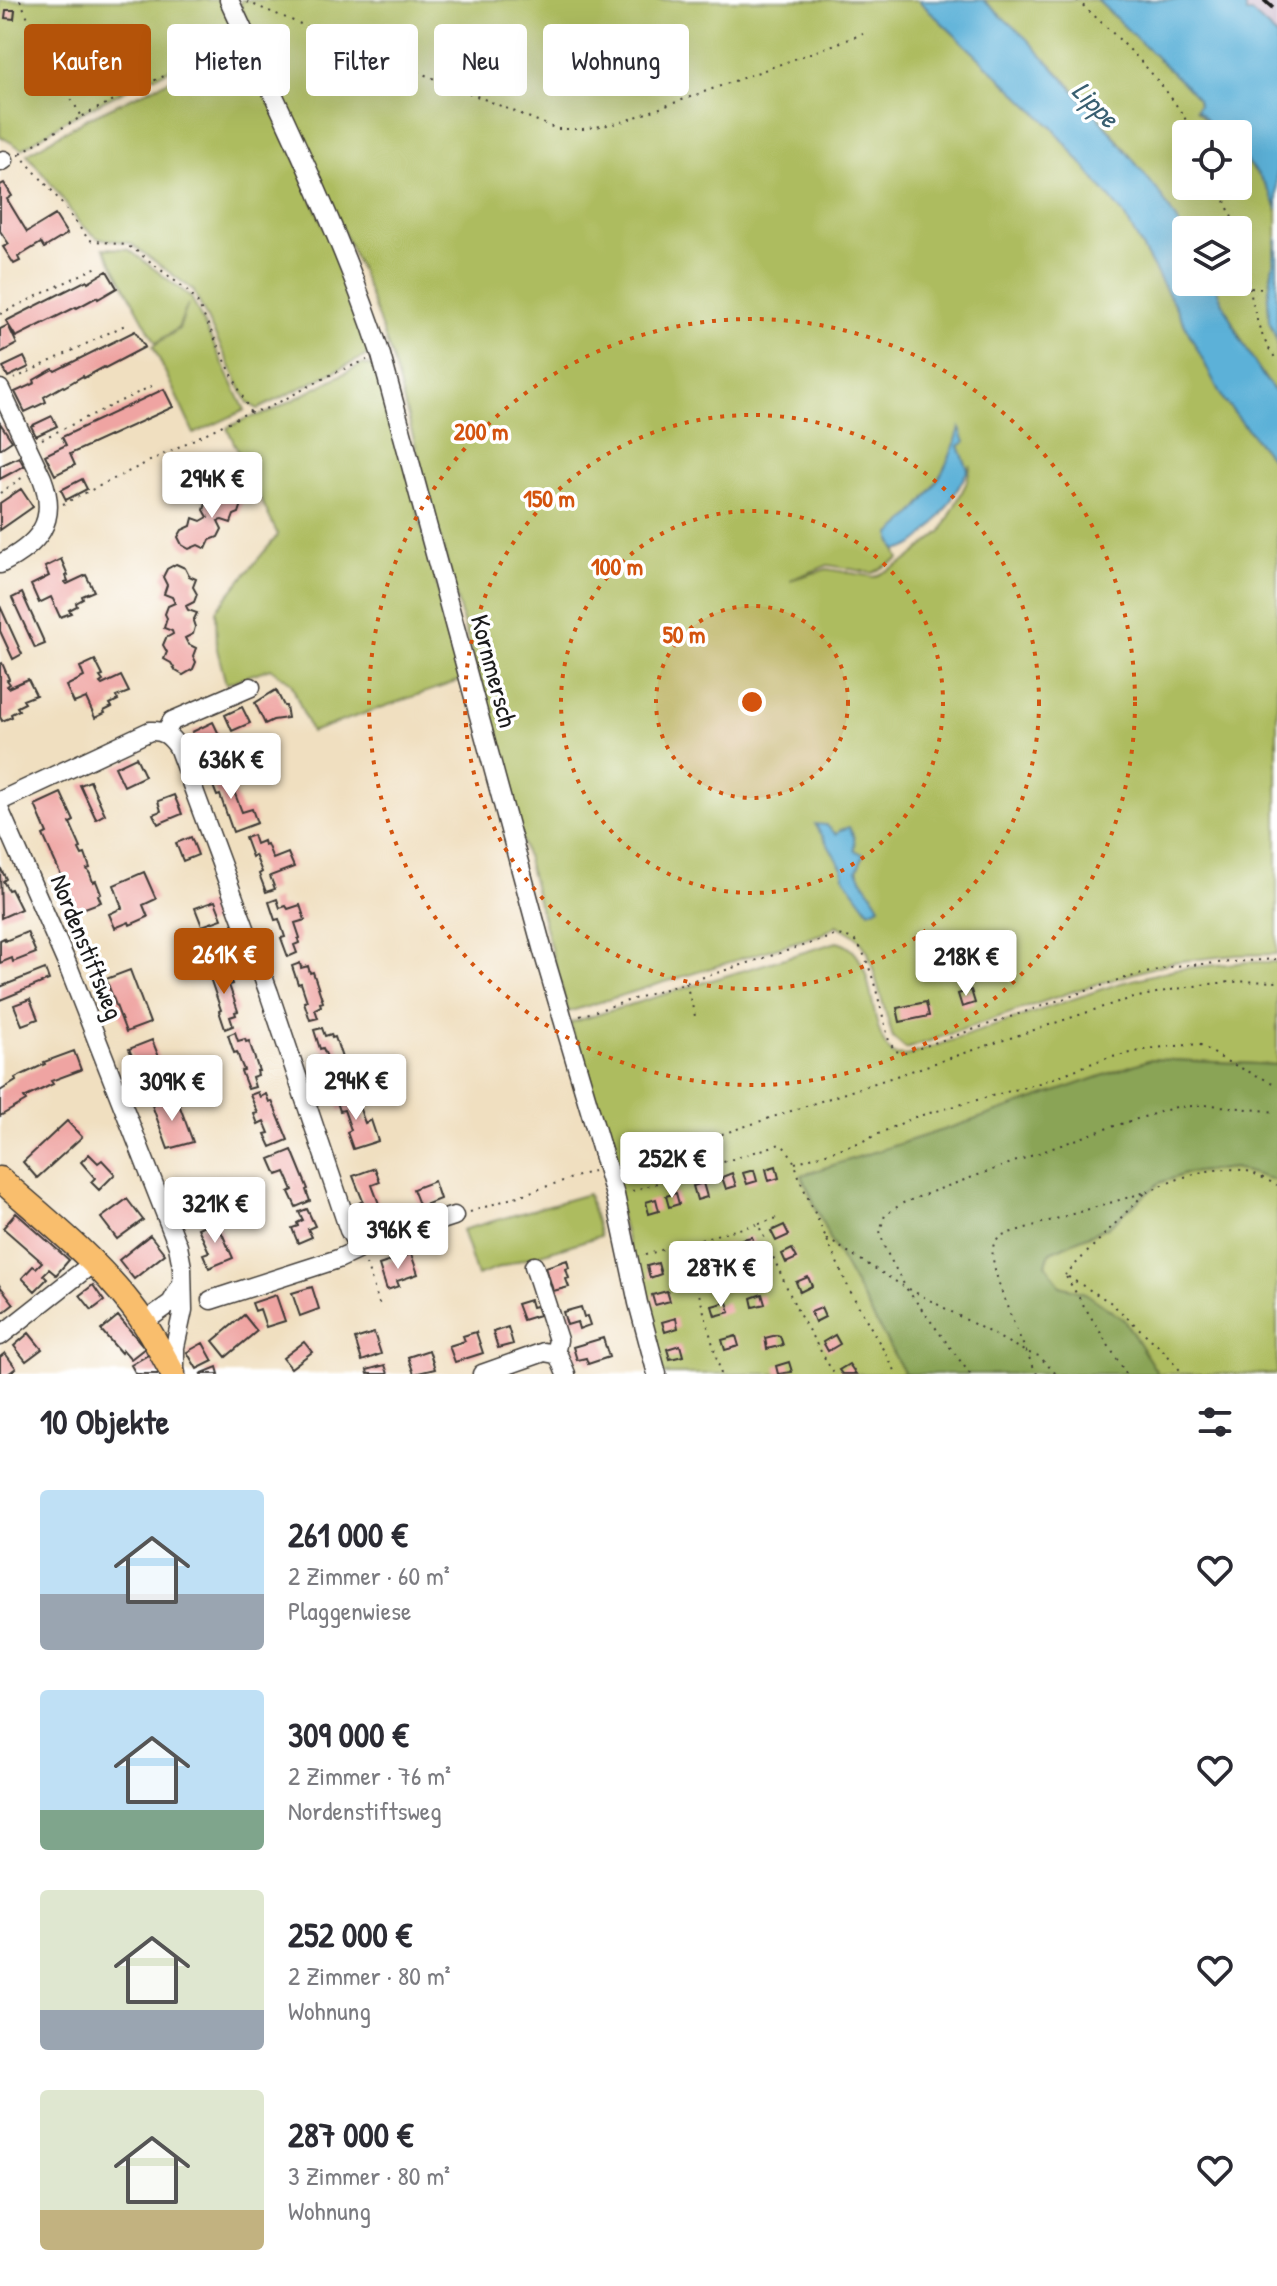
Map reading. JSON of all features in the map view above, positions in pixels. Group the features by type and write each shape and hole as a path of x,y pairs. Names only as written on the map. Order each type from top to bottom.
{"main road":[{"path":"0,1179 121,1292 144,1322 174,1374"}],"street":[{"name":"Kornmersch","path":"229,0 240,24"},
{"name":"Kornmersch","path":"275,96 316,183 381,355 563,1021 615,1195 657,1374"},
{"path":"0,564 33,544 41,532 47,511 45,485 27,446 7,384"},
{"path":"165,733 172,721 251,687"},
{"path":"0,801 150,731 165,733 178,747 269,993 349,1230 362,1256"},
{"name":"Nordenstiftsweg","path":"0,811 68,966 178,1246 183,1310 175,1347 174,1374"},
{"path":"211,1300 338,1259 362,1256 454,1216"},
{"path":"0,1336 93,1263"},
{"path":"534,1266 558,1340 555,1354"},
{"path":"144,1322 171,1303 181,1285"},
{"path":"482,1374 544,1352 559,1357 566,1374"}],"path":[{"path":"20,0 49,64 81,116"},
{"path":"243,0 557,129 583,129 619,123 863,34"},
{"path":"1077,0 1141,60 1185,120"},
{"path":"167,76 81,116 8,159 53,192 89,240 130,247 188,291 197,302 250,412"},
{"path":"0,314 97,267"},
{"path":"1252,288 1264,289"},
{"path":"1252,293 1258,326 1268,350 1277,360"},
{"path":"7,384 125,325"},
{"path":"47,511 250,412 268,408 334,373 381,355"},
{"path":"27,446 156,384"},
{"path":"0,493 37,468"},
{"path":"563,1021 837,935 854,940 861,949 889,1041 895,1051 905,1053 1118,980 1174,966 1277,959"},
{"path":"633,1163 1118,1002 1176,987 1243,981 1277,982"},
{"path":"686,983 695,1016"},
{"path":"795,1163 861,1142 915,1117 1043,1082 1103,1059 1154,1048 1199,1044 1226,1061 1277,1085"},
{"path":"970,1374 906,1288 885,1249 880,1231 885,1215 903,1203 1108,1128 1176,1107 1211,1105 1277,1112"},
{"path":"615,1195 780,1144 795,1163 849,1289 897,1374"},
{"path":"454,1216 607,1168"},
{"path":"1037,1374 995,1269 993,1248 999,1236 1146,1192 1183,1176 1248,1171 1277,1185"},
{"path":"1065,1275 1146,1192"},
{"path":"644,1255 777,1218"},
{"path":"758,1224 799,1314 834,1374"},
{"path":"826,1238 906,1288 1039,1356 1056,1374"},
{"path":"685,1243 721,1374"},
{"path":"362,1256 381,1309"},
{"path":"1065,1275 1126,1374"},
{"path":"1065,1275 1110,1302 1165,1352 1183,1374"}],"shaded area":[{"path":"1238,0 1277,0 1277,36 1253,13 1246,13 1246,7"}],"green space":[{"path":"0,0 220,0 234,24 167,24 167,71 154,77 151,70 151,24 24,24 24,96 114,96 65,121 22,149 0,136"},
{"path":"241,0 918,0 1053,128 1124,215 1223,399 1277,466 1277,954 1172,962 1077,990 906,1049 893,1038 868,952 857,937 837,925 824,933 568,1012 392,358 363,276 282,96 290,96 290,24 248,24 240,6","holes":["960,429 959,446 968,470 971,465 966,484 942,531 906,561 875,577 827,569 790,580 828,565 873,573 899,559 891,534 914,512 933,487 949,459"]},
{"path":"983,0 1097,0 1198,99 1196,110 1206,120 1172,120 1172,200 1252,200 1252,168 1262,179 1277,209 1277,237 1268,297 1269,321 1277,341 1277,394 1250,354 1220,296 1252,296 1252,216 1173,216 1094,111"},
{"path":"167,81 167,96 270,96 374,348 364,357 258,409 248,403 193,290 130,243 98,238 79,223 27,154 84,120 135,96 151,96 151,89"},
{"path":"104,248 128,249 191,297 245,410 194,434 153,346 179,329 188,304 178,328 156,343"},
{"path":"362,364 381,368 461,680 311,732 291,683 270,668 226,684 217,649 216,610 278,535 227,428 247,418 268,413"},
{"path":"837,942 851,949 860,961 885,1044 894,1055 906,1056 1117,984 1175,969 1277,962 1277,1065 1151,1059 802,1175 829,1238 905,1374 662,1374 570,1023"},
{"path":"1151,1059 1277,1065 1277,1181 1234,1168 1188,1173 1159,1183 1108,1227 1050,1252 1046,1264 1060,1286 1085,1293 1124,1320 1158,1374 905,1374 829,1238 802,1175"},
{"path":"1234,1168 1277,1181 1277,1374 1158,1374 1124,1320 1085,1294 1060,1286 1046,1264 1050,1252 1108,1227 1159,1183 1188,1173"},
{"path":"588,1194 600,1236 477,1276 462,1230"}],"water":[{"path":"918,0 983,0 1026,38 1099,118 1158,191 1174,216 1172,296 1220,296 1239,337 1277,394 1277,466 1223,399 1124,215 1053,128"},
{"path":"1097,0 1238,0 1246,7 1246,13 1252,13 1277,36 1277,209 1252,167 1252,120 1207,120 1196,109 1198,99"},
{"path":"1277,237 1277,341 1269,321 1268,297"},
{"path":"960,428 965,442 959,446 968,470 948,506 928,531 907,548 896,550 891,534 914,512 934,486"},
{"path":"815,824 826,825 836,834 849,827 855,850 864,855 857,870 880,906 869,911 844,877 842,868"}],"building":[{"path":"6,10 15,10 14,19 5,18"},
{"path":"4,183 12,196 7,199 27,232 55,215 67,234 44,248 41,243 18,257 20,261 14,264 3,247 9,244 0,231 0,185"},
{"path":"107,271 117,288 98,299 16,337 6,321 88,282"},
{"path":"8,325 17,344 0,353 0,329"},
{"path":"135,331 145,347 63,386 44,397 46,402 25,412 15,392 35,383 34,380 53,369 55,371"},
{"path":"24,357 29,367 8,377 3,367"},
{"path":"164,389 173,407 70,454 75,465 55,475 45,455 66,445 62,437"},
{"path":"52,416 57,426 36,436 31,426"},
{"path":"0,423 12,441 0,449"},
{"path":"19,457 24,466 0,479 0,466"},
{"path":"82,479 87,489 66,500 61,490"},
{"path":"21,489 33,507 0,530 0,503"},
{"path":"229,490 238,493 242,504 231,523 218,521 222,529 218,537 210,540 206,549 198,545 189,549 182,545 178,537 182,530 191,526 193,518 201,521 208,517 204,510 207,500 212,498 215,491 223,493"},
{"path":"61,559 68,575 67,584 86,575 94,591 82,596 77,606 69,610 71,613 60,617 51,597 39,603 31,585 49,576 45,567"},
{"path":"176,564 196,579 193,587 197,594 194,602 186,606 197,613 193,621 193,634 185,638 188,644 196,648 193,656 196,662 193,669 183,675 164,659 167,652 163,645 166,638 173,634 164,628 165,614 168,606 175,603 172,597 164,594 167,585 163,577 167,569"},
{"path":"22,593 45,644 35,648 12,598"},
{"path":"0,606 22,654 13,659 0,631"},
{"path":"95,660 103,676 100,677 102,685 121,676 129,692 116,697 118,700 110,704 112,707 95,718 86,698 74,703 66,686 84,677 80,667"},
{"path":"0,664 9,679 8,688 28,679 36,695 23,700 25,703 17,707 19,710 11,714 12,717 2,721"},
{"path":"276,690 286,706 288,718 265,724 255,703"},
{"path":"242,707 250,723 232,731 225,715"},
{"path":"213,722 225,747 204,757 192,732"},
{"path":"136,757 145,776 124,786 115,767"},
{"path":"222,767 242,812 252,809 257,823 233,832 220,795 217,796 208,773"},
{"path":"90,781 105,814 96,819 80,785"},
{"path":"61,793 74,821 70,823 79,849 82,855 85,854 90,868 87,869 101,894 98,895 101,902 77,911 43,835 47,833 35,805"},
{"path":"174,795 182,814 158,824 153,814 161,811 158,801"},
{"path":"253,835 256,844 263,841 264,845 267,844 273,859 288,853 294,867 270,876 275,889 266,892 259,874 262,872 245,838"},
{"path":"191,837 198,855 183,861 176,843"},
{"path":"0,867 6,879 3,881 8,890 11,889 21,909 1,918"},
{"path":"144,872 156,899 143,905 148,917 115,928 109,914 122,908 114,885"},
{"path":"277,899 280,908 300,905 305,920 295,923 300,938 299,943 294,945 297,953 288,957 281,938 285,937 279,919 275,920 269,902"},
{"path":"215,901 222,919 202,926 195,908"},
{"path":"27,932 36,953 13,962 12,958 0,963 0,940"},
{"path":"227,933 232,948 221,956 224,963 216,966 210,948 216,946 213,938"},
{"path":"300,963 301,968 308,966 310,973 313,972 323,1002 315,1009 318,1018 310,1020 301,983 298,984 292,966"},
{"path":"45,969 49,980 0,1000 0,987"},
{"path":"227,969 238,1011 230,1017 233,1026 225,1029 209,975"},
{"path":"130,970 150,1023 126,1032 106,979"},
{"path":"971,990 975,1003 962,1007 958,994"},
{"path":"30,999 38,1019 22,1025 14,1005"},
{"path":"926,1002 929,1016 900,1022 897,1008"},
{"path":"322,1028 325,1036 331,1034 332,1038 335,1037 345,1067 337,1073 340,1083 333,1085 327,1057 323,1048 320,1049 314,1030"},
{"path":"235,1032 238,1041 249,1041 259,1071 252,1077 255,1087 248,1089 237,1052 234,1053 228,1035"},
{"path":"152,1040 168,1079 146,1088 129,1049"},
{"path":"74,1051 81,1070 51,1081 53,1084 24,1098 26,1101 0,1116 0,1091 16,1081 15,1078 44,1062"},
{"path":"350,1091 365,1123 371,1120 378,1141 353,1149 347,1132 351,1130 335,1096"},
{"path":"258,1092 260,1097 266,1094 269,1102 272,1101 288,1140 271,1147 265,1134 269,1133 264,1121 258,1124 254,1114 258,1113 250,1095"},
{"path":"176,1096 193,1142 168,1149 152,1105"},
{"path":"67,1121 82,1137 37,1178 23,1162"},
{"path":"292,1150 310,1201 296,1207 285,1172 277,1175 270,1159"},
{"path":"89,1154 98,1163 102,1160 115,1174 99,1190 91,1182 95,1178 81,1162"},
{"path":"776,1166 779,1178 769,1181 766,1169"},
{"path":"375,1168 380,1182 372,1185 382,1212 365,1218 359,1203 363,1201 353,1176"},
{"path":"754,1170 757,1181 747,1184 743,1173"},
{"path":"732,1173 736,1186 726,1189 722,1177"},
{"path":"434,1181 440,1199 420,1207 413,1189"},
{"path":"703,1183 707,1197 697,1200 693,1186"},
{"path":"676,1193 679,1204 669,1207 666,1196"},
{"path":"127,1199 143,1220 117,1239 101,1218"},
{"path":"656,1199 659,1211 649,1214 646,1202"},
{"path":"307,1209 315,1226 308,1229 312,1237 298,1243 292,1228 303,1220 299,1212"},
{"path":"16,1213 69,1260 56,1275 49,1269 43,1275 47,1279 35,1291 22,1278 33,1266 36,1268 42,1262 3,1228"},
{"path":"216,1220 233,1258 209,1268 203,1254 209,1252 198,1228"},
{"path":"784,1225 789,1235 776,1241 771,1231"},
{"path":"150,1235 165,1254 134,1279 119,1260"},
{"path":"752,1237 756,1252 746,1254 742,1239"},
{"path":"730,1243 734,1255 723,1258 720,1246"},
{"path":"708,1248 711,1259 700,1262 697,1251"},
{"path":"792,1249 797,1258 786,1263 782,1254"},
{"path":"411,1254 418,1274 397,1281 399,1286 387,1290 379,1265"},
{"path":"567,1260 569,1278 566,1279 569,1287 553,1291 546,1267"},
{"path":"658,1263 661,1274 650,1278 647,1266"},
{"path":"808,1277 812,1286 800,1292 796,1282"},
{"path":"93,1285 104,1301 92,1310 80,1295"},
{"path":"0,1286 14,1304 0,1315"},
{"path":"312,1287 319,1309 300,1316 292,1293"},
{"path":"667,1291 670,1301 655,1305 652,1295"},
{"path":"762,1294 765,1304 753,1307 751,1298"},
{"path":"276,1295 285,1321 266,1327 260,1309 255,1311 252,1303"},
{"path":"530,1300 539,1315 523,1320 517,1304"},
{"path":"727,1302 730,1312 715,1316 712,1306"},
{"path":"581,1307 590,1325 579,1329 577,1322 567,1325 563,1312"},
{"path":"821,1308 825,1317 815,1322 811,1312"},
{"path":"244,1315 257,1331 226,1357 213,1341"},
{"path":"118,1316 145,1348 131,1359 123,1350 121,1353 101,1330"},
{"path":"676,1318 678,1328 665,1332 662,1322"},
{"path":"508,1327 513,1344 498,1348 493,1332"},
{"path":"476,1332 483,1353 455,1362 449,1346 465,1341 463,1336"},
{"path":"29,1333 42,1349 26,1361 14,1346"},
{"path":"374,1333 381,1354 362,1361 355,1339"},
{"path":"777,1335 783,1345 767,1349 765,1338"},
{"path":"835,1335 840,1344 828,1351 823,1342"},
{"path":"736,1336 739,1346 725,1350 722,1340"},
{"path":"603,1338 609,1357 588,1364 586,1358 577,1360 573,1347"},
{"path":"304,1342 312,1352 291,1368 283,1358"},
{"path":"203,1343 213,1361 197,1369 187,1352"},
{"path":"680,1345 683,1356 670,1359 667,1349"},
{"path":"429,1350 435,1369 414,1374 408,1357"},
{"path":"5,1353 16,1368 8,1374 0,1374 0,1357"},
{"path":"150,1354 161,1374 136,1374 131,1365"},
{"path":"789,1362 792,1372 778,1374 776,1366"},
{"path":"849,1364 856,1374 842,1374 839,1370"},
{"path":"385,1365 388,1374 368,1374 367,1370"},
{"path":"217,1367 219,1374 200,1374"}],"railway":[{"path":"1264,0 1277,12"}],"water label":[{"name":"Lippe","path":"1096,104"}]}
